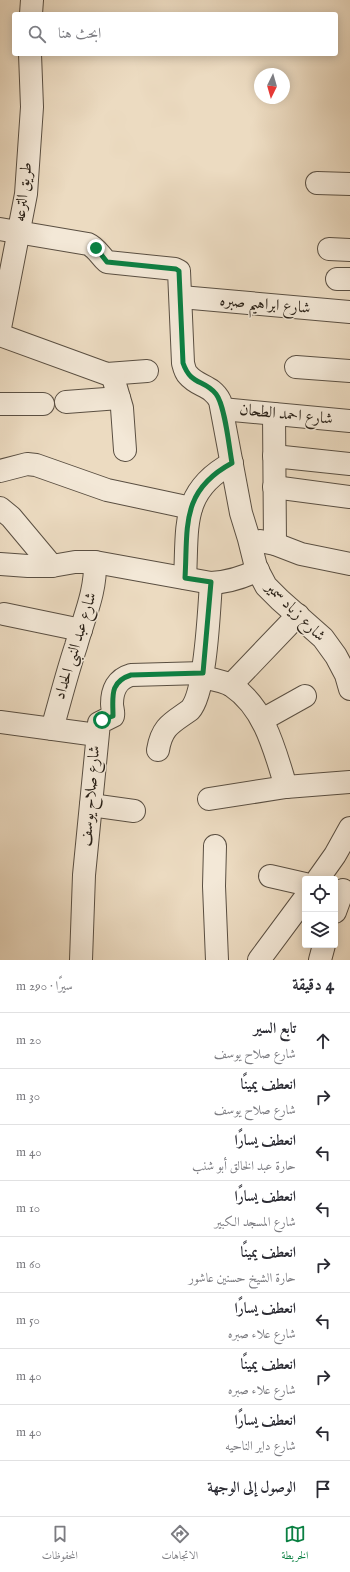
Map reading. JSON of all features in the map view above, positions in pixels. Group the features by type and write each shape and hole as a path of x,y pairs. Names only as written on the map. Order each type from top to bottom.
{"street":[{"path":"31,12 32,0"},
{"name":"طريق الترعه","path":"0,328 9,231 26,194 32,107 30,56"},
{"path":"317,183 350,184"},
{"path":"9,231 88,244 96,248 107,262 176,269 179,271 180,287"},
{"name":"شارع ابراهيم صبره","path":"180,287 350,312"},
{"name":"شارع زياد سمير","path":"180,287 183,363 189,376 216,394 222,408 241,513 258,570 266,586 313,628 328,644 342,668 350,689"},
{"path":"0,335 107,374 147,371"},
{"path":"296,367 350,372"},
{"path":"112,374 122,408 125,450"},
{"path":"66,402 120,398"},
{"path":"0,404 43,404"},
{"name":"شارع احمد الطحان","path":"222,408 350,421"},
{"path":"274,414 275,544"},
{"path":"274,456 350,464"},
{"path":"185,578 189,514 194,498 204,483 217,471 232,463"},
{"path":"0,471 27,464 36,465 107,490 191,508"},
{"path":"274,487 350,497"},
{"path":"0,508 11,517 52,566"},
{"path":"249,539 275,544 302,554 350,564"},
{"path":"0,564 52,566 75,562 95,562 211,582 227,582 258,570"},
{"name":"شارع عبد النبى الحداد","path":"52,729 76,644 94,589 95,562"},
{"path":"158,750 160,738 166,728 190,710 201,706 211,582"},
{"path":"4,614 81,630"},
{"path":"231,685 298,615"},
{"name":"شارع صلاح يوسف","path":"81,960 84,875 99,723 113,716 112,696 114,689 117,684 126,677 131,675 203,675"},
{"path":"203,675 231,685 251,704 262,720 274,748 286,787"},
{"path":"262,720 305,696"},
{"path":"0,722 97,735"},
{"path":"209,799 286,787 350,782"},
{"path":"91,805 134,811"},
{"path":"320,876 336,856 350,828"},
{"path":"215,846 214,886 217,960"},
{"path":"270,876 302,883"},
{"path":"338,904 343,890"},
{"path":"259,960 302,902"},
{"path":"320,960 323,948"}],"route":[{"path":"96,248 107,262 176,269 179,271 183,363 189,376 212,390 220,401 232,463 217,471 204,483 194,498 189,514 185,578 211,582 203,673 131,675 126,677 120,680 114,689 112,696 113,716 102,720"}]}
